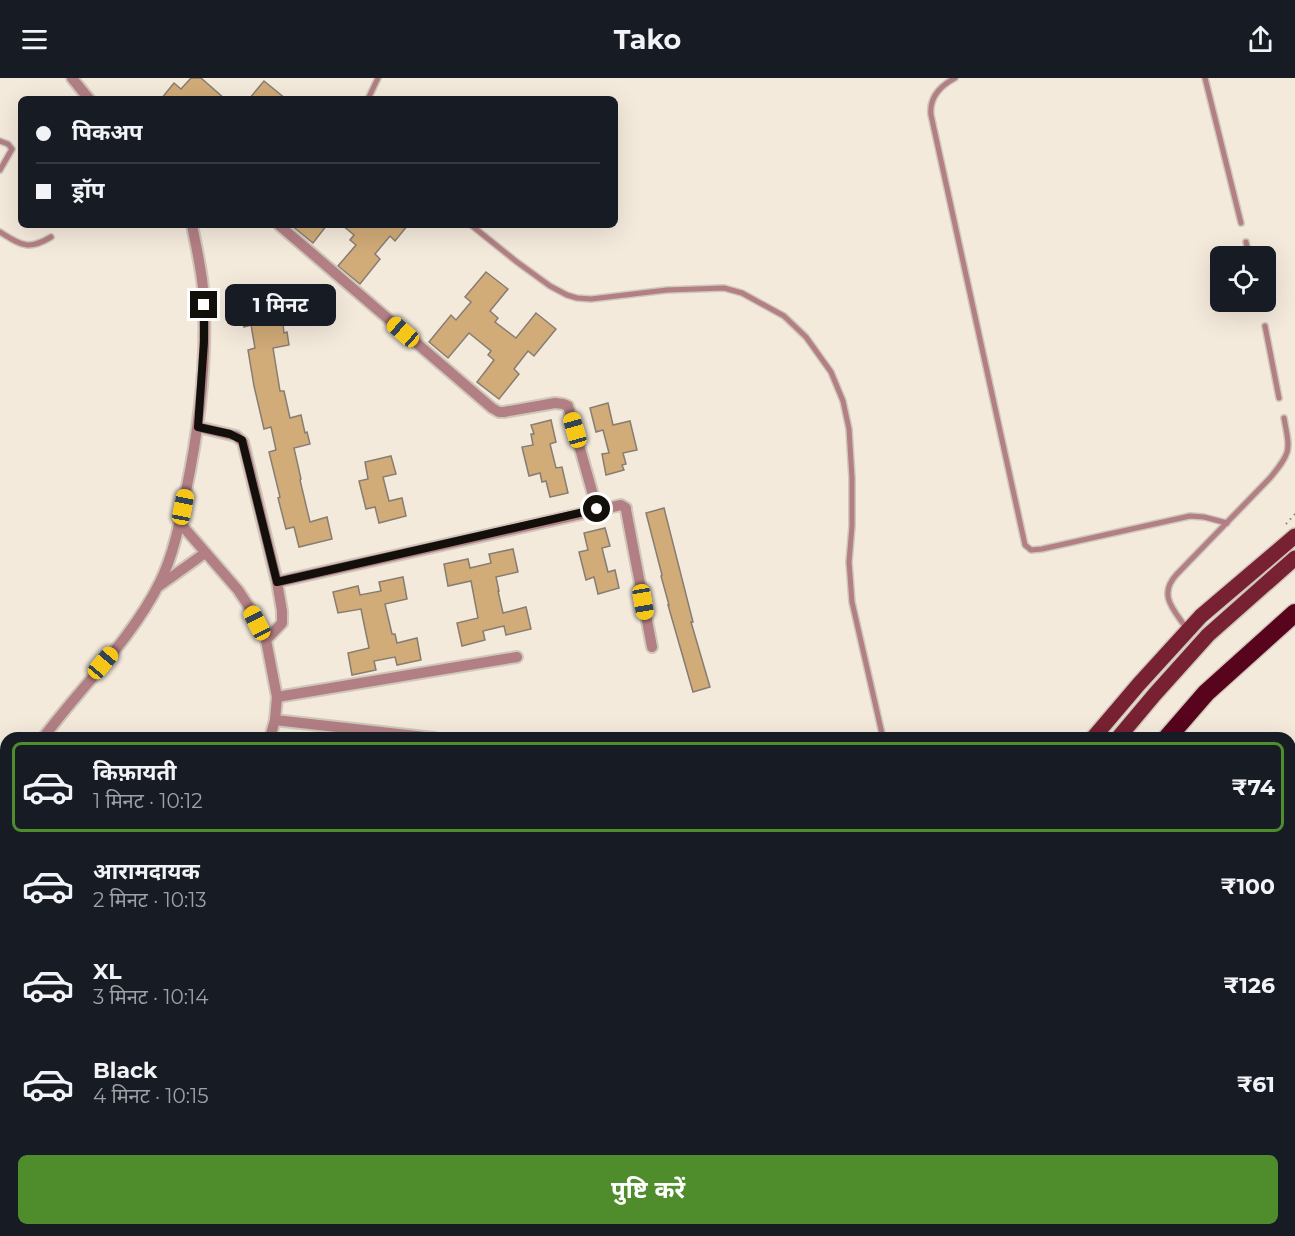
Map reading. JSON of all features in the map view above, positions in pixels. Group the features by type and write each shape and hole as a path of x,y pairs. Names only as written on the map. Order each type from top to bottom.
{"highway":[{"path":"1172,732 1206,693 1295,613"}],"main road":[{"path":"1098,732 1201,616 1295,536"},
{"path":"1123,732 1208,635 1295,558"}],"street":[{"path":"72,78 87,96"},
{"path":"48,732 138,618 156,588 171,553 180,523 198,427 204,342 204,305 200,265 193,228"},
{"path":"282,228 492,408 504,412 555,403 568,406 597,509"},
{"path":"198,427 230,434 242,440 277,582 283,618 278,628 266,640"},
{"path":"277,582 619,505 626,508 652,647"},
{"path":"180,523 238,590 266,640 277,697 272,732"},
{"path":"156,588 205,552"},
{"path":"277,697 517,657"},
{"path":"275,720 381,732"}],"lane":[{"path":"369,96 378,78"},
{"path":"955,78 942,85 936,93 930,108 931,115 1025,545 1031,550 1042,549 1190,516 1227,523"},
{"path":"1205,78 1241,223"},
{"path":"0,141 8,144 12,149 0,170"},
{"path":"475,228 541,280 567,295 591,299 668,290 724,288 742,293 784,316 806,338 831,372 843,401 849,429 852,478 850,580 852,602 883,732"},
{"path":"0,232 31,246 51,237"},
{"path":"1246,242 1247,246"},
{"path":"1265,326 1279,398"},
{"path":"1188,630 1171,607 1168,599 1168,586 1172,579 1270,478 1286,457 1289,448 1284,418"}],"building":[{"path":"191,78 201,78 222,96 163,96 174,83 181,89"},
{"path":"264,81 282,96 252,96"},
{"path":"295,228 325,228 313,243"},
{"path":"346,228 406,228 395,241 390,236 375,254 380,259 360,284 338,266 356,245 350,240 354,235"},
{"path":"486,272 508,289 490,311 498,318 495,322 516,338 536,313 556,329 534,356 528,351 514,369 519,374 499,399 477,382 494,360 488,355 491,351 469,333 448,358 429,342 451,315 456,320 471,302 465,297"},
{"path":"266,290 271,317 282,315 284,333 287,332 289,345 273,348 280,391 284,391 290,418 301,415 310,444 294,448 310,522 327,517 332,539 299,547 294,527 286,529 278,498 280,497 269,452 276,450 271,427 264,429 248,350 255,348 251,325 244,327 238,294"},
{"path":"608,403 613,425 630,421 637,450 623,453 626,464 622,465 624,470 606,475 602,454 609,453 603,430 596,432 590,408"},
{"path":"551,420 556,442 550,444 556,468 562,467 568,493 550,497 546,481 542,482 540,473 529,476 522,447 533,445 531,434 534,434 531,425"},
{"path":"391,456 396,474 383,477 389,501 402,498 406,516 379,523 375,507 366,509 359,481 368,479 365,462"},
{"path":"664,508 693,622 691,622 710,687 693,692 668,605 646,513"},
{"path":"605,528 610,546 602,548 608,572 615,570 619,588 598,594 594,577 586,580 579,552 588,550 584,533"},
{"path":"513,549 518,572 496,577 498,591 503,613 526,607 531,629 506,635 504,626 483,631 485,640 462,646 457,623 478,618 471,581 448,586 444,564 468,559 470,568 491,563 489,554"},
{"path":"403,577 407,599 385,604 392,634 395,634 397,643 417,638 421,660 397,665 395,657 374,661 376,670 352,675 348,653 369,648 361,609 338,613 333,592 358,586 360,595 381,591 379,582"}],"route":[{"path":"204,305 202,384 198,427 230,434 242,440 277,582 597,509"}]}
